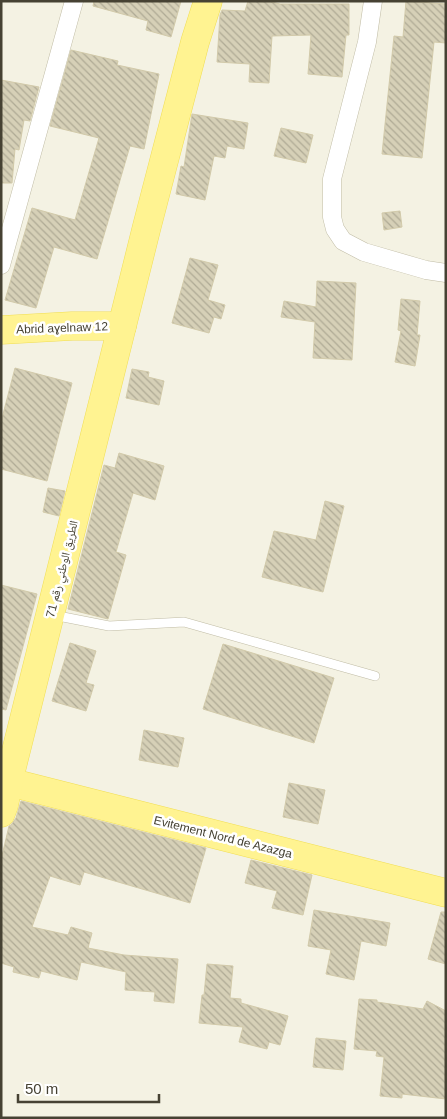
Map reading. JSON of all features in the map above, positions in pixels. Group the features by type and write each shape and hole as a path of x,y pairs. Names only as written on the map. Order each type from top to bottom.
{"main road":[{"name":"الطريق الوطني رقم 71","path":"1,813 4,805 5,781 50,614 195,42 208,1"},
{"name":"Abrid aɣelnaw 12","path":"1,330 72,326 122,326"},
{"name":"Evitement Nord de Azazga","path":"5,781 446,893"}],"street":[{"path":"1,266 74,1"},
{"path":"373,1 367,42 332,179 332,217 335,229 343,241 364,252 426,270 446,273"}],"lane":[{"path":"50,614 109,626 184,622 375,676"}],"building":[{"path":"94,1 181,1 171,37 146,30 148,21 93,6"},
{"path":"248,1 268,1 280,4 349,4 349,35 346,35 342,77 308,74 311,35 272,36 269,83 249,82 250,64 217,62 220,15 222,10 245,11"},
{"path":"406,1 446,4 446,43 434,42 422,158 382,154 394,36 403,37"},
{"path":"71,50 118,61 117,65 159,74 144,149 130,146 97,259 54,247 36,308 5,300 32,208 75,220 99,138 50,126"},
{"path":"1,80 39,87 30,121 24,120 19,150 15,149 12,183 1,183"},
{"path":"192,114 248,123 244,149 227,146 225,158 214,156 205,200 176,194 181,166 184,167"},
{"path":"281,128 313,135 306,163 274,156"},
{"path":"400,211 402,227 384,230 382,213"},
{"path":"190,258 218,265 208,300 225,305 221,319 214,317 209,333 172,323"},
{"path":"317,281 356,283 352,360 313,358 315,322 281,317 284,301 316,307"},
{"path":"401,299 420,301 417,335 420,335 415,366 395,362 401,331 398,330"},
{"path":"15,368 72,383 47,481 1,469 1,422"},
{"path":"132,369 149,372 148,377 164,381 159,405 126,398"},
{"path":"119,453 164,466 155,500 133,493 116,552 126,555 108,619 68,609 104,465 115,468"},
{"path":"48,488 65,491 59,516 43,512"},
{"path":"325,501 344,506 323,592 262,577 274,531 316,540"},
{"path":"1,585 37,594 6,710 1,709"},
{"path":"70,643 96,651 86,683 94,685 86,711 52,701"},
{"path":"223,644 334,678 314,743 203,709"},
{"path":"144,730 184,738 178,767 139,760"},
{"path":"289,783 325,790 318,824 283,817"},
{"path":"21,801 206,848 190,903 84,872 80,885 50,876 32,927 68,935 71,927 92,933 88,948 124,955 178,959 174,1003 154,1001 155,992 125,990 126,972 81,962 77,980 41,971 39,978 13,972 14,967 1,963 1,860 9,826 16,818"},
{"path":"251,860 312,875 303,915 272,908 277,891 245,883"},
{"path":"314,910 390,923 386,946 361,941 354,980 326,974 331,950 308,946"},
{"path":"441,912 446,912 446,964 428,959"},
{"path":"207,964 233,966 230,998 241,999 241,1003 288,1016 280,1045 269,1042 267,1049 239,1042 243,1027 199,1023"},
{"path":"359,999 377,1000 377,1002 423,1009 427,1001 446,1011 446,1099 402,1094 402,1098 380,1096 384,1057 376,1056 377,1051 354,1049"},
{"path":"316,1038 346,1041 343,1070 313,1067"}]}
